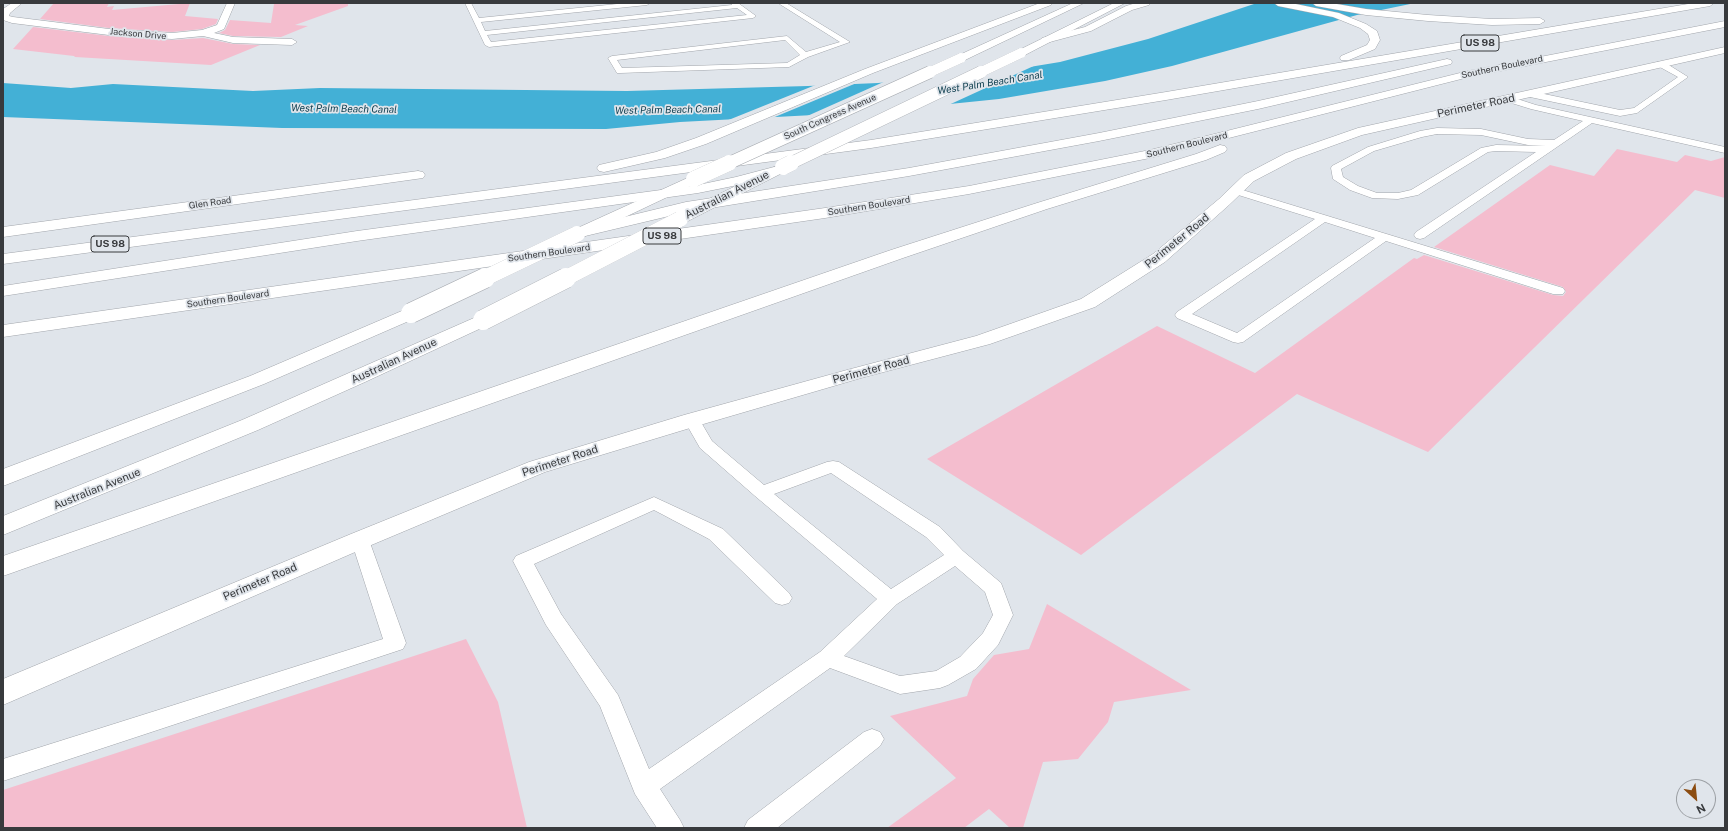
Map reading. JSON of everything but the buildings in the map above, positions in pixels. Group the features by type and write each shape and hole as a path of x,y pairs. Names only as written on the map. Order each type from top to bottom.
{"main road":[{"name":"Jackson Drive","path":"18,3 6,11 4,15 6,18 27,22 143,34 172,36 203,33 233,40 292,42"},
{"path":"203,33 221,27 231,3"},
{"path":"405,205 587,171 643,159 688,146 857,76 1048,3"},
{"name":"South Congress Avenue","path":"579,233 1080,3"},
{"path":"3,291 327,241 719,185 779,169 1121,3"},
{"path":"1046,40 1088,29 1130,8 1146,3"},
{"path":"1278,3 1327,13 1356,23 1373,33 1375,40 1371,47 1360,53 1297,74"},
{"path":"1316,3 1393,15 1463,20 1523,22 1662,11"},
{"name":"US 98","path":"3,259 405,205 788,156 1004,123 1710,3"},
{"path":"1518,46 1597,30 1662,11"},
{"name":"Southern Boulevard","path":"3,331 914,199 1109,163 1202,142 1315,112 1525,62 1725,24"},
{"name":"Perimeter Road","path":"3,692 360,540 537,467 692,420 854,374 983,340 1088,303 1159,258 1249,178 1291,156 1358,132 1508,100 1725,50"},
{"path":"3,478 257,380 418,310 579,233 647,216 712,203 910,172 1042,148 1258,105 1456,60"},
{"path":"3,566 897,254 1042,206 1201,157 1315,112"},
{"name":"Australian Avenue","path":"3,526 250,426 366,375 483,320 779,169"},
{"name":"Glen Road","path":"3,232 418,174"}],"lane":[{"path":"477,20 646,3"},
{"path":"781,3 846,42 805,55 789,65 620,71 612,58 787,38 805,55"},
{"path":"473,7 477,20 483,33 489,45 753,16 736,4 483,33"},
{"path":"1530,94 1620,113 1637,110 1684,76 1661,64"},
{"path":"1508,100 1725,150"},
{"path":"1420,235 1590,120"},
{"path":"1437,131 1481,132 1550,146 1496,148 1485,150 1414,193 1398,196 1376,196 1354,188 1338,179 1336,168 1371,149 1420,134 1437,131"},
{"path":"1236,191 1558,291"},
{"path":"1324,218 1182,315 1238,339 1384,237"},
{"path":"692,420 706,444 761,492 890,599"},
{"path":"761,492 833,466 934,532 956,556 994,588 1003,615 991,639 968,663 940,679 900,685 828,658"},
{"path":"671,828 644,786 610,702 553,619 523,561 654,503 716,534 782,598"},
{"path":"3,770 395,643 360,540"},
{"path":"644,786 828,658 890,599 956,556"},
{"path":"757,828 872,739"}],"water":[{"name":"West Palm Beach Canal","path":"1257,3 1415,3 1357,15 1172,66 1105,81 999,99 871,112 680,122 606,129 282,128 3,117 3,83 71,88 113,84 253,91 320,88 627,91 878,83 1005,71 1060,62 1148,39"}],"pier":[{"path":"1038,64 942,108 871,114 805,117 888,80 1005,69"},
{"path":"859,82 770,119 726,121 818,84"}]}
